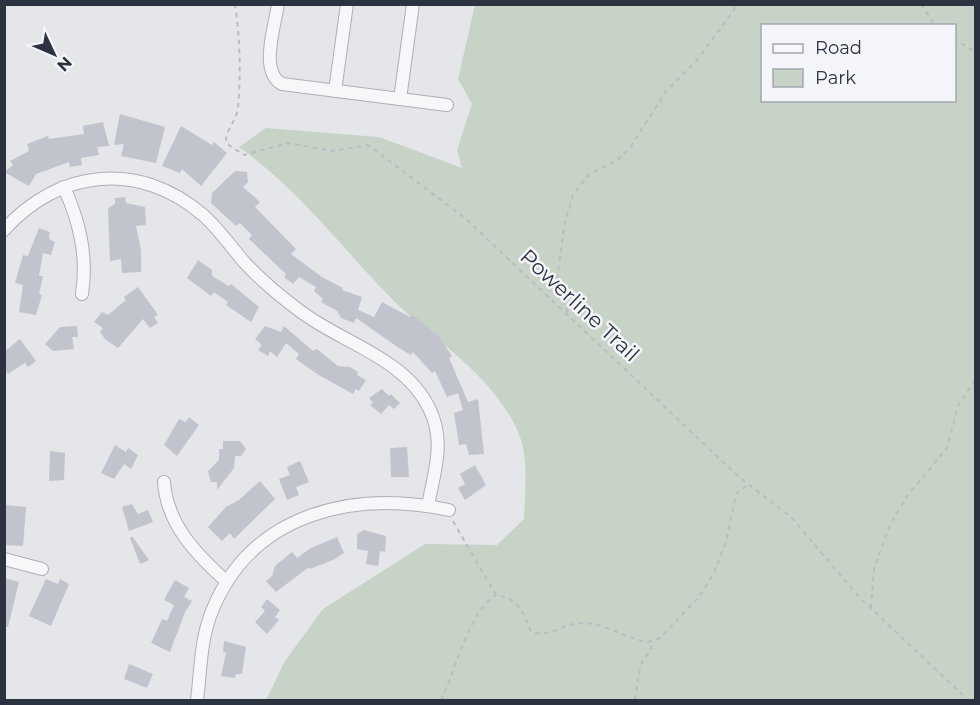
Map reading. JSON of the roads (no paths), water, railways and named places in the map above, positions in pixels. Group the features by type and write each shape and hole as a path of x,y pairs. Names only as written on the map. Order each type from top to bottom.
{"street":[{"path":"278,4 270,60 271,74 275,81 282,84 447,105"},
{"path":"335,91 347,4"},
{"path":"400,99 413,4"},
{"path":"4,230 30,204 64,187 98,178 146,183 173,194 202,214 245,263 299,310 408,378 429,407 439,437 437,464 428,506"},
{"path":"64,187 80,228 84,253 82,294"},
{"path":"164,482 167,503 184,537 205,562 227,582"},
{"path":"197,700 200,654 206,628 227,582 268,539 310,514 347,504 386,503 449,510"},
{"path":"4,559 42,568"}]}
